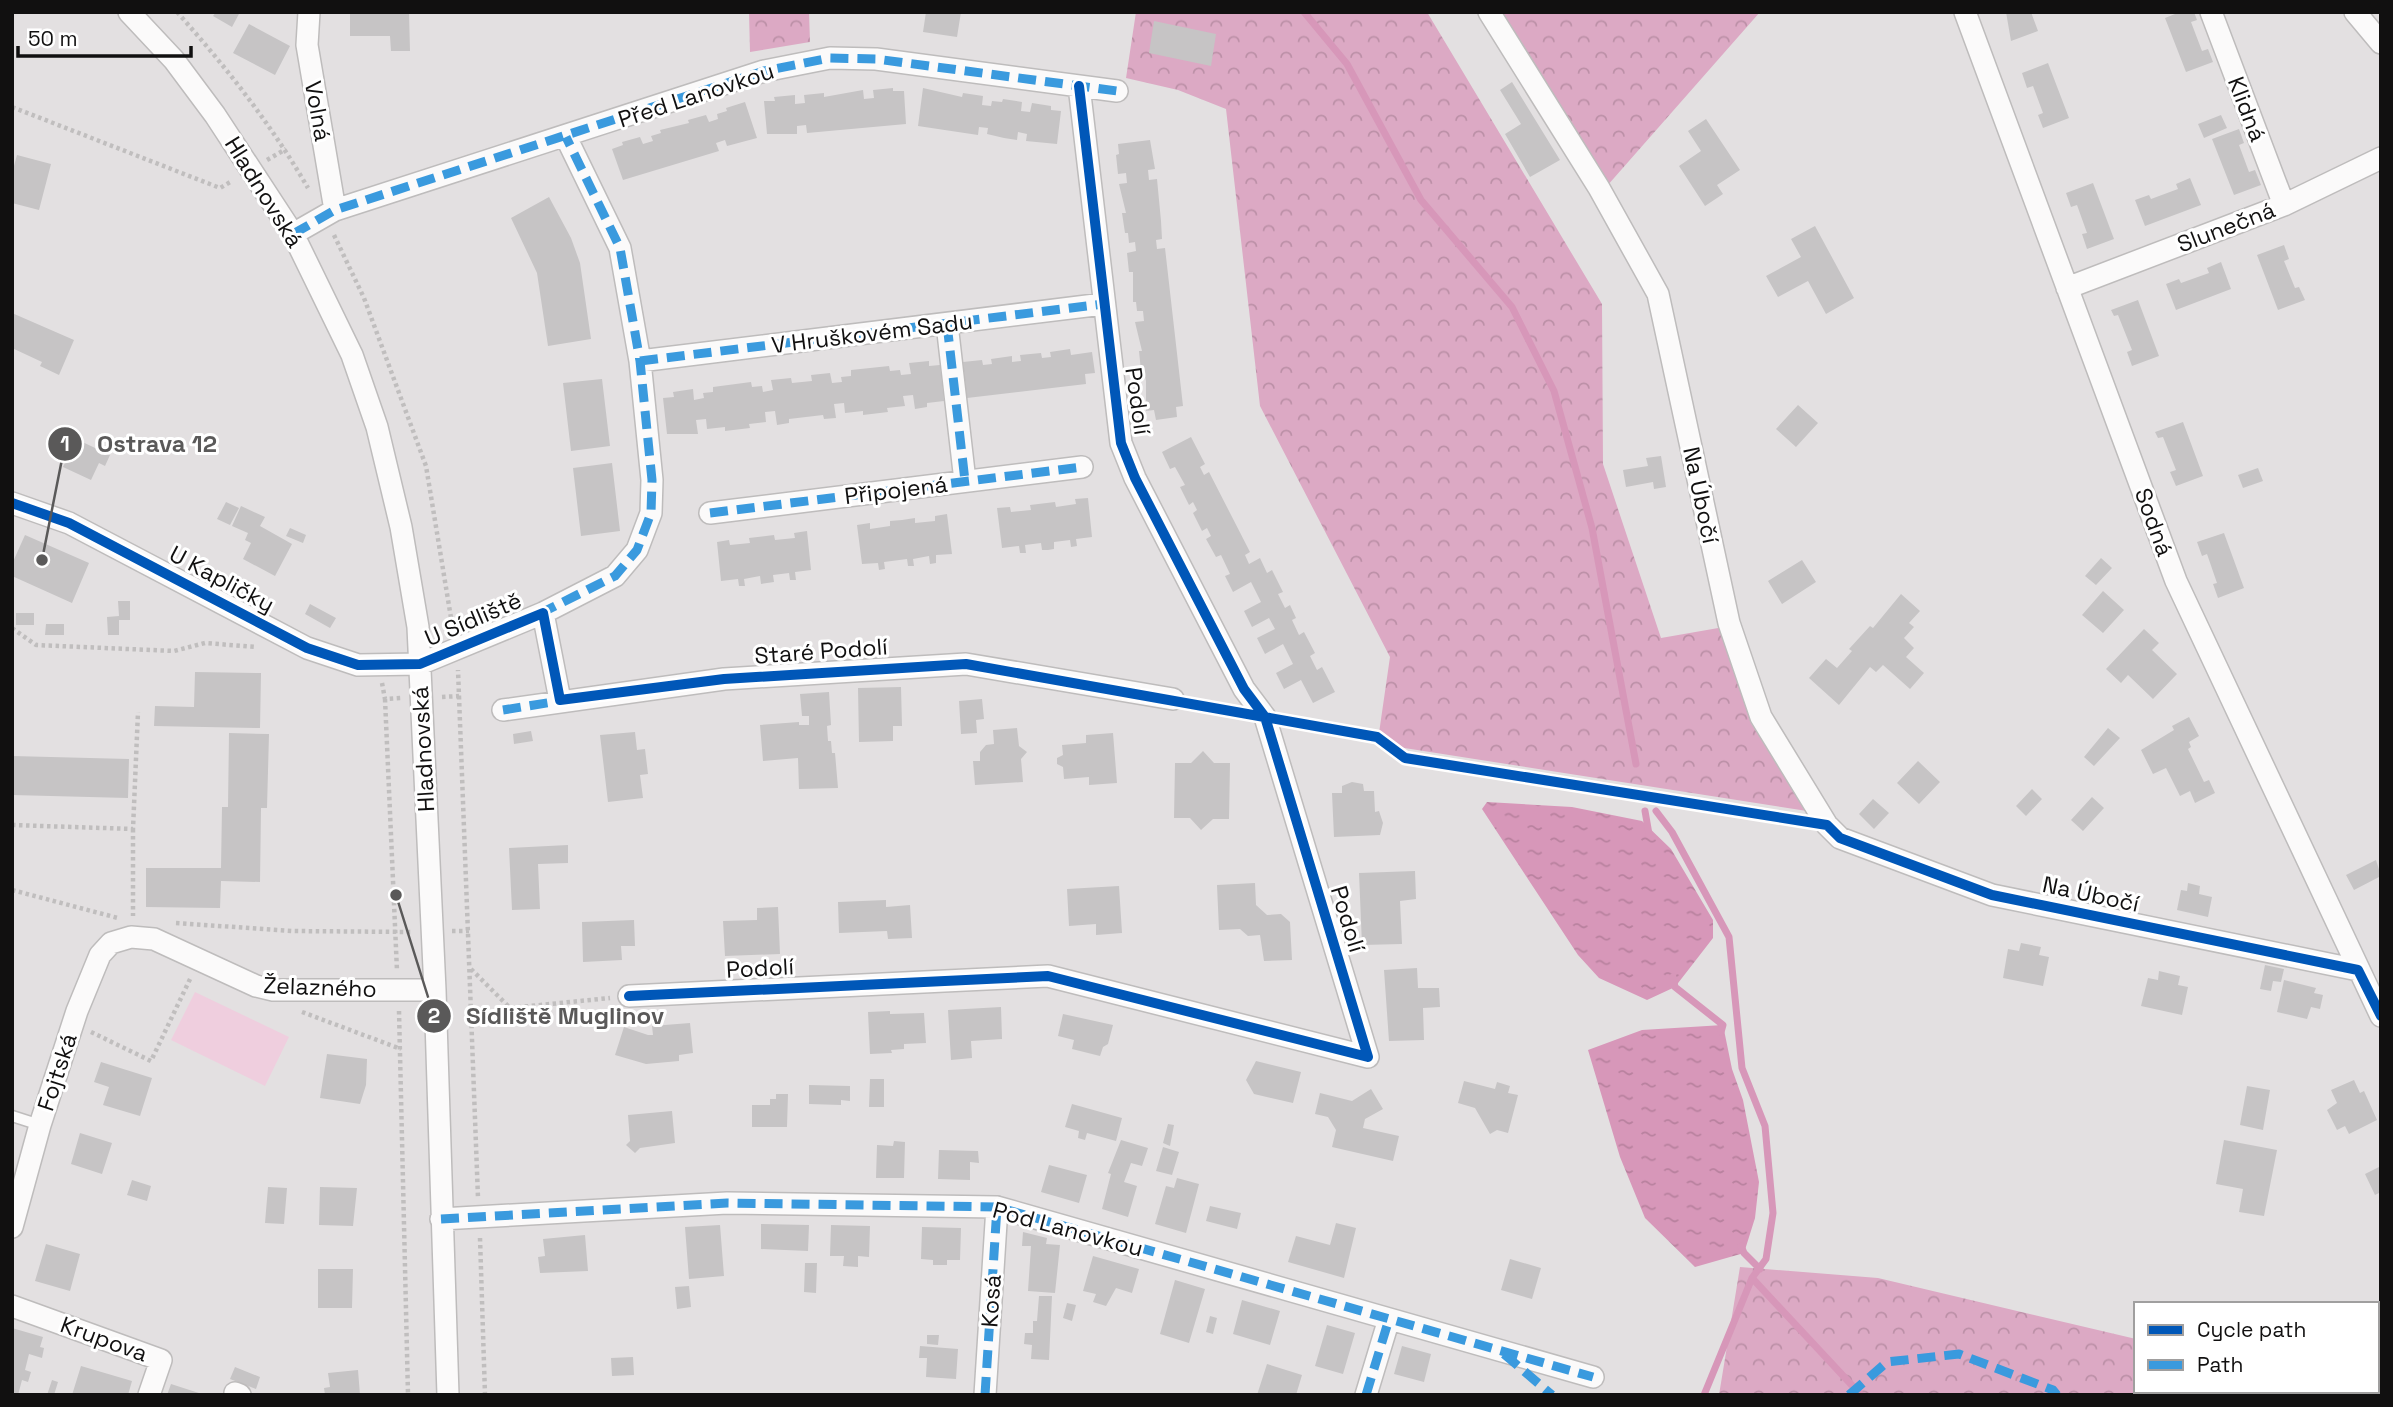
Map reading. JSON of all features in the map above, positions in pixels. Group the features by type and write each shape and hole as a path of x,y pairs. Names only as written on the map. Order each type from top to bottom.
{"street":[{"name":"Hladnovská","path":"129,12 174,60 253,169 293,234 352,355 377,427 401,527 418,627 435,990 448,1395"},
{"name":"Volná","path":"309,12 307,45 335,210"},
{"name":"Na Úbočí","path":"1489,12 1599,188 1658,294 1729,623 1761,718 1827,825 1840,838 1992,895 2358,970"},
{"name":"Sodná","path":"1965,12 2176,581 2381,1016"},
{"name":"Klidná","path":"2211,12 2284,205"},
{"path":"2355,12 2381,43"},
{"name":"Před Lanovkou","path":"293,234 335,210 764,71 830,58 876,59 1117,91"},
{"name":"Podolí","path":"629,996 1048,976 1368,1057 1265,717 1244,689 1135,478 1121,443 1079,86"},
{"name":"U Sídliště","path":"420,664 543,612 615,576 637,550 651,513 652,480 640,361 620,248 566,137"},
{"name":"Slunečná","path":"2067,288 2284,205 2381,158"},
{"name":"V Hruškovém Sadu","path":"640,361 1104,304"},
{"path":"947,324 965,481"},
{"name":"Připojená","path":"710,513 1082,467"},
{"name":"U Kapličky","path":"12,503 68,523 307,648 358,665 420,664"},
{"path":"543,612 560,700"},
{"name":"Staré Podolí","path":"503,710 724,679 966,664 1173,699"},
{"name":"Želazného","path":"131,937 154,939 256,986 274,990 435,990"},
{"name":"Fojtská","path":"12,1227 40,1125 81,1020 100,955 111,943 131,937"},
{"name":"Pod Lanovkou","path":"441,1219 727,1203 997,1207 1593,1377"},
{"name":"Kosá","path":"985,1395 997,1207"},
{"name":"Krupova","path":"12,1306 161,1360 149,1395"},
{"path":"1366,1395 1389,1319"}],"lane":[{"path":"12,1116 40,1125"}],"path":[{"path":"12,107 220,188 286,149"},
{"path":"12,628 36,645 174,651 205,643 258,647"},
{"path":"459,696 485,1395"},
{"path":"384,699 401,1049 408,1395"},
{"path":"12,890 83,911 133,921 133,829 138,712"},
{"path":"12,825 133,829"},
{"path":"173,923 292,931 395,932"},
{"path":"470,968 510,1008 629,996"},
{"path":"81,1020 151,1061 195,970"},
{"path":"289,1007 401,1049"}],"green space":[{"path":"749,12 809,12 810,42 750,52"},
{"path":"1136,12 1427,12 1602,304 1603,464 1661,638 1724,627 1751,723 1807,811 1398,747 1379,733 1390,657 1260,406 1226,109 1178,90 1126,78"},
{"path":"1496,12 1760,12 1607,186"},
{"path":"1740,1267 1878,1278 2134,1339 2134,1393 2290,1395 1719,1395"}],"shaded area":[{"path":"195,992 289,1037 265,1086 171,1040"}],"water":[{"path":"1487,802 1572,807 1642,821 1671,849 1713,920 1713,938 1675,987 1647,1000 1599,978 1578,955 1482,809"},
{"path":"1723,1025 1732,1069 1743,1100 1759,1182 1755,1218 1744,1253 1695,1267 1645,1218 1620,1157 1588,1050 1642,1030"}],"building":[{"path":"216,12 240,12 232,27 213,16"},
{"path":"350,12 409,12 410,51 391,51 390,36 350,36"},
{"path":"926,12 961,12 957,37 923,32"},
{"path":"2006,12 2031,12 2038,31 2011,41"},
{"path":"2180,12 2194,12 2197,20 2191,22 2202,51 2208,49 2213,62 2186,72 2165,18"},
{"path":"1154,21 1216,34 1211,66 1149,53"},
{"path":"249,24 290,46 275,75 233,53"},
{"path":"2048,63 2069,118 2043,128 2038,115 2043,113 2033,86 2027,88 2022,73"},
{"path":"1512,82 1560,160 1530,177 1505,134 1521,124 1500,90"},
{"path":"893,88 893,91 904,91 906,124 807,133 806,125 797,126 797,134 767,134 764,101 775,101 774,97 795,95 795,104 805,103 804,95 824,93 824,97 863,90 864,99 874,98 873,90"},
{"path":"923,88 962,97 963,93 983,96 982,105 991,106 992,101 1002,102 1003,99 1022,102 1021,111 1030,112 1032,103 1051,106 1051,110 1061,111 1057,144 1026,141 1027,134 1018,132 1017,140 1004,138 987,134 988,128 979,127 978,135 918,126"},
{"path":"745,102 757,138 727,146 725,140 716,143 719,151 623,180 612,149 623,145 622,142 640,137 643,144 653,141 651,136 661,133 660,130 689,123 688,120 706,115 709,122 718,119 717,114 727,111 726,108"},
{"path":"2221,115 2227,128 2204,138 2198,124"},
{"path":"1706,119 1740,170 1717,185 1723,194 1705,206 1679,166 1701,151 1688,131"},
{"path":"2239,129 2244,143 2239,145 2249,172 2255,170 2261,185 2234,195 2212,139"},
{"path":"1150,140 1155,169 1148,170 1149,180 1157,179 1161,221 1162,239 1156,240 1157,249 1165,248 1183,406 1176,407 1177,417 1156,420 1154,410 1146,411 1146,381 1144,370 1141,371 1139,351 1142,351 1135,322 1144,321 1143,311 1137,311 1136,302 1133,302 1133,272 1129,272 1127,253 1136,251 1135,242 1129,243 1128,233 1125,233 1122,213 1126,213 1119,184 1127,183 1126,173 1118,174 1116,155 1119,154 1118,144"},
{"path":"17,155 51,164 39,210 12,203 12,173"},
{"path":"2190,178 2201,205 2145,226 2135,200 2149,195 2151,199 2178,189 2176,184"},
{"path":"2093,183 2114,239 2087,249 2082,234 2087,233 2077,205 2071,207 2066,193"},
{"path":"549,197 571,238 580,263 591,339 548,346 537,273 511,218"},
{"path":"1815,226 1854,298 1826,314 1808,281 1778,297 1766,276 1801,257 1791,239"},
{"path":"2284,245 2289,259 2284,261 2295,288 2299,287 2305,300 2278,310 2257,255"},
{"path":"2221,262 2231,289 2176,310 2166,284 2179,279 2181,283 2209,273 2207,268"},
{"path":"2138,300 2159,356 2132,366 2127,352 2132,350 2118,315 2114,316 2111,310"},
{"path":"12,313 74,340 59,375 40,366 42,362 12,348"},
{"path":"1070,349 1071,355 1092,352 1095,373 1085,374 1086,384 967,398 963,362 982,360 983,365 992,364 991,359 1012,356 1012,362 1021,361 1020,355 1041,353 1042,358 1051,357 1050,352"},
{"path":"929,361 929,366 940,365 944,401 927,403 927,407 915,409 913,395 903,396 905,406 887,408 888,412 863,415 863,411 845,413 844,403 834,404 836,418 824,419 823,415 789,419 789,423 777,425 775,411 765,412 766,422 749,424 750,428 725,431 725,427 707,429 706,419 696,420 698,434 667,434 663,398 674,397 673,392 693,389 694,400 704,398 703,393 713,392 713,387 751,382 752,387 762,386 763,392 773,390 771,380 791,378 792,383 812,381 811,375 830,373 832,383 842,382 841,377 851,376 851,370 889,366 890,371 900,370 901,375 911,374 909,363"},
{"path":"602,379 610,446 571,451 563,383"},
{"path":"1798,405 1818,423 1796,447 1776,429"},
{"path":"2183,422 2203,476 2176,486 2170,472 2176,470 2163,437 2158,438 2155,432"},
{"path":"1191,437 1205,464 1200,467 1204,475 1209,472 1250,552 1245,555 1249,564 1260,558 1267,573 1272,570 1283,592 1278,594 1285,608 1290,605 1296,618 1292,620 1299,635 1304,632 1315,653 1310,656 1317,670 1322,667 1335,692 1313,703 1301,680 1284,689 1276,673 1293,664 1283,644 1265,654 1257,638 1275,629 1269,618 1252,627 1244,611 1261,602 1251,582 1233,592 1225,576 1230,574 1221,555 1216,557 1206,539 1211,536 1207,528 1202,531 1193,513 1197,510 1193,502 1189,505 1180,487 1185,485 1175,467 1170,469 1162,452"},
{"path":"76,439 110,455 105,466 99,463 91,480 63,467"},
{"path":"1661,456 1666,487 1654,489 1653,482 1626,487 1623,470 1648,466 1646,458"},
{"path":"612,463 620,531 581,536 573,468"},
{"path":"2258,468 2263,481 2243,488 2238,475"},
{"path":"1088,498 1092,537 1076,539 1077,546 1071,547 1070,540 1054,542 1054,549 1048,550 1042,550 1041,543 1025,545 1026,553 1020,553 1019,546 1002,548 997,508 1010,507 1011,512 1031,510 1030,505 1055,502 1056,507 1076,504 1075,499"},
{"path":"226,502 239,508 230,525 217,519"},
{"path":"241,506 265,517 260,526 292,544 275,576 243,559 251,543 245,540 248,533 232,526"},
{"path":"947,514 952,554 936,555 936,563 930,564 929,556 913,559 914,566 908,566 907,559 884,562 885,569 879,570 878,563 862,564 857,525 870,523 870,529 890,526 890,521 915,518 915,523 935,521 935,516"},
{"path":"290,528 306,535 303,543 286,536"},
{"path":"807,531 811,570 795,572 796,580 790,580 789,573 773,575 774,582 761,584 760,576 744,579 745,586 739,586 738,579 721,581 717,542 729,540 730,545 750,543 749,538 774,535 775,540 795,538 794,533"},
{"path":"2224,533 2244,588 2218,598 2213,584 2217,583 2207,554 2202,556 2197,542"},
{"path":"25,535 89,563 72,603 12,576 12,564"},
{"path":"2101,558 2112,568 2096,585 2085,576"},
{"path":"1802,560 1816,582 1782,604 1768,581"},
{"path":"2103,591 2124,610 2103,633 2082,615"},
{"path":"1901,594 1920,611 1909,623 1914,627 1904,638 1914,648 1906,657 1924,673 1910,689 1883,665 1876,672 1870,667 1839,705 1809,678 1826,659 1837,668 1852,651 1849,649 1870,626 1873,628"},
{"path":"118,601 130,601 130,620 119,620 119,635 108,635 107,617 119,616"},
{"path":"310,604 336,618 330,628 305,614"},
{"path":"16,613 34,613 34,625 16,625"},
{"path":"46,624 64,624 64,635 45,635"},
{"path":"2144,629 2159,643 2152,650 2177,674 2153,699 2128,675 2121,683 2106,669"},
{"path":"195,672 261,673 260,728 154,726 155,706 194,707"},
{"path":"901,687 902,726 893,726 893,741 859,742 858,688"},
{"path":"829,692 831,725 827,726 828,741 831,741 832,753 835,753 838,788 799,789 798,758 763,761 760,725 799,722 799,725 809,725 809,716 802,716 800,694"},
{"path":"982,699 984,719 976,720 977,733 961,734 959,701"},
{"path":"2189,717 2199,736 2189,742 2191,747 2188,749 2204,782 2209,780 2215,793 2195,803 2190,791 2180,796 2166,768 2153,774 2141,750 2174,730 2172,726"},
{"path":"1017,728 1019,746 1027,752 1021,759 1023,782 975,785 973,761 980,761 980,752 986,745 994,744 993,730"},
{"path":"2108,728 2120,738 2094,766 2084,757"},
{"path":"531,731 533,741 514,744 513,734"},
{"path":"635,732 637,750 645,749 648,774 640,775 643,798 608,802 600,735"},
{"path":"229,733 269,734 267,808 261,808 260,882 221,881 220,908 146,907 146,868 221,868 222,807 228,807"},
{"path":"1113,733 1117,783 1089,785 1089,777 1064,779 1063,767 1057,764 1057,758 1063,755 1062,745 1086,743 1086,735"},
{"path":"1203,751 1214,763 1230,763 1229,819 1213,819 1201,830 1190,818 1174,818 1175,763 1191,763"},
{"path":"12,756 129,759 128,798 12,795"},
{"path":"1918,761 1940,782 1919,804 1897,783"},
{"path":"1352,782 1363,784 1364,791 1374,791 1375,812 1379,811 1383,823 1380,835 1334,837 1332,793 1342,793 1342,786"},
{"path":"2032,789 2042,799 2026,816 2016,806"},
{"path":"2092,797 2104,808 2083,831 2071,820"},
{"path":"1873,799 1889,813 1874,829 1859,814"},
{"path":"568,845 568,863 538,864 540,909 512,910 509,848"},
{"path":"2376,860 2381,876 2354,890 2346,875"},
{"path":"1415,871 1416,899 1400,901 1402,944 1362,945 1359,873"},
{"path":"1255,883 1256,905 1267,915 1281,914 1290,922 1292,960 1264,961 1260,935 1248,936 1240,929 1219,930 1217,885"},
{"path":"2188,883 2200,886 2199,894 2212,897 2208,917 2177,910 2181,890 2187,891"},
{"path":"1119,886 1122,933 1096,935 1096,924 1069,926 1067,889"},
{"path":"886,900 886,907 910,905 912,938 888,939 887,931 839,933 838,902"},
{"path":"778,907 780,954 725,956 723,921 757,920 757,908"},
{"path":"634,920 635,946 621,946 622,960 583,962 582,922"},
{"path":"2021,943 2041,947 2039,955 2049,957 2043,986 2003,978 2008,949 2019,951"},
{"path":"2265,965 2284,969 2281,982 2273,981 2271,991 2260,989"},
{"path":"1417,968 1418,988 1439,988 1440,1007 1423,1008 1424,1040 1389,1041 1384,970"},
{"path":"2159,971 2180,976 2178,985 2188,987 2182,1015 2141,1006 2148,978 2158,980"},
{"path":"2284,980 2316,988 2314,993 2323,995 2320,1009 2311,1007 2307,1019 2277,1012"},
{"path":"1001,1007 1002,1039 971,1041 972,1058 951,1060 948,1010"},
{"path":"890,1011 890,1014 924,1013 926,1043 904,1044 904,1049 891,1050 892,1053 870,1054 868,1012"},
{"path":"1063,1014 1113,1025 1108,1044 1103,1047 1100,1056 1072,1049 1074,1040 1058,1036"},
{"path":"690,1023 693,1053 679,1055 679,1061 646,1064 615,1055 624,1027 653,1035 652,1026"},
{"path":"327,1054 367,1059 366,1085 360,1104 320,1098"},
{"path":"1256,1061 1301,1072 1293,1103 1254,1094 1246,1080"},
{"path":"101,1062 152,1078 140,1116 103,1105 109,1087 94,1082"},
{"path":"870,1079 884,1079 884,1107 869,1107"},
{"path":"2354,1080 2360,1093 2364,1091 2377,1120 2349,1134 2345,1126 2337,1130 2327,1110 2337,1103 2331,1090"},
{"path":"1464,1081 1495,1089 1497,1082 1510,1086 1508,1093 1518,1095 1508,1133 1497,1130 1490,1134 1475,1108 1458,1103"},
{"path":"809,1085 850,1086 850,1101 841,1100 841,1105 809,1104"},
{"path":"2247,1086 2270,1090 2263,1130 2240,1125"},
{"path":"1371,1089 1383,1109 1365,1119 1363,1128 1399,1136 1393,1161 1332,1147 1336,1130 1328,1117 1315,1114 1320,1093 1352,1101"},
{"path":"776,1094 788,1094 787,1127 752,1127 752,1105 770,1105 770,1099 776,1099"},
{"path":"1072,1104 1122,1118 1116,1141 1087,1133 1085,1140 1078,1138 1079,1131 1065,1127"},
{"path":"672,1111 675,1143 640,1148 635,1153 626,1145 630,1141 628,1115"},
{"path":"1168,1124 1174,1125 1170,1146 1163,1143"},
{"path":"80,1133 112,1143 102,1174 71,1164"},
{"path":"1121,1140 1148,1148 1142,1166 1131,1163 1124,1182 1137,1186 1128,1217 1102,1209 1111,1174 1108,1173"},
{"path":"2224,1140 2277,1150 2264,1216 2239,1212 2243,1189 2216,1184"},
{"path":"894,1141 905,1142 904,1178 876,1178 877,1145 893,1146"},
{"path":"1163,1147 1179,1152 1172,1175 1156,1171"},
{"path":"939,1150 978,1151 979,1163 970,1162 970,1180 938,1179"},
{"path":"1049,1165 1087,1175 1079,1203 1041,1192"},
{"path":"2381,1166 2381,1192 2375,1195 2365,1174"},
{"path":"1177,1178 1199,1184 1186,1233 1155,1224 1166,1186 1174,1188"},
{"path":"132,1180 151,1186 147,1201 127,1195"},
{"path":"268,1187 287,1188 284,1224 265,1223"},
{"path":"320,1187 357,1188 353,1226 319,1225"},
{"path":"1210,1206 1241,1213 1237,1229 1206,1221"},
{"path":"1336,1223 1356,1228 1344,1278 1288,1262 1296,1236 1330,1245"},
{"path":"761,1224 809,1225 808,1251 761,1249"},
{"path":"720,1225 724,1276 689,1279 685,1227"},
{"path":"831,1225 870,1226 869,1257 858,1256 858,1267 843,1266 844,1256 830,1256"},
{"path":"922,1227 961,1228 960,1260 947,1260 947,1265 933,1265 933,1260 921,1259"},
{"path":"1023,1232 1047,1238 1046,1244 1060,1245 1055,1293 1028,1291 1031,1246 1022,1246"},
{"path":"585,1235 588,1271 540,1273 538,1257 545,1256 543,1239"},
{"path":"46,1244 80,1254 70,1291 35,1281"},
{"path":"1093,1256 1139,1269 1132,1293 1116,1288 1106,1306 1093,1302 1096,1294 1083,1291"},
{"path":"1510,1259 1541,1268 1532,1299 1501,1290"},
{"path":"805,1263 817,1263 816,1293 804,1292"},
{"path":"318,1269 353,1269 352,1308 318,1308"},
{"path":"1175,1280 1205,1289 1189,1343 1160,1334"},
{"path":"689,1286 691,1307 677,1309 675,1287"},
{"path":"1039,1296 1052,1296 1049,1360 1031,1359 1032,1345 1024,1344 1025,1333 1033,1333 1033,1321 1037,1321"},
{"path":"1242,1300 1280,1311 1270,1345 1233,1334"},
{"path":"1067,1303 1076,1305 1072,1321 1063,1318"},
{"path":"1210,1316 1217,1318 1213,1334 1206,1332"},
{"path":"1327,1325 1355,1333 1343,1374 1315,1366"},
{"path":"12,1328 43,1337 40,1347 44,1348 42,1358 29,1354 25,1370 31,1372 28,1382 22,1380 18,1395 12,1395"},
{"path":"927,1335 939,1335 938,1345 927,1344"},
{"path":"920,1346 958,1349 956,1379 926,1377 927,1358 919,1358"},
{"path":"1402,1346 1431,1354 1424,1382 1394,1374"},
{"path":"633,1357 634,1375 612,1376 611,1358"},
{"path":"1267,1364 1302,1375 1296,1395 1257,1395"},
{"path":"81,1366 132,1381 128,1395 72,1395"},
{"path":"235,1367 260,1377 256,1389 230,1379"},
{"path":"358,1370 360,1395 325,1395 324,1388 330,1387 328,1373"},
{"path":"52,1380 58,1382 54,1395 47,1395"},
{"path":"171,1384 202,1394 167,1395"}],"waterway":[{"path":"1304,12 1347,64 1421,200 1512,307 1554,391 1592,528 1636,764"},
{"path":"1645,811 1649,834"},
{"path":"1656,811 1672,832 1729,937 1742,1068 1765,1126 1773,1213 1766,1259 1752,1278 1861,1395"},
{"path":"1673,977 1675,987 1723,1025 1721,1032"},
{"path":"1741,1246 1744,1253 1760,1269"},
{"path":"1704,1395 1752,1278"}],"marked path":[{"path":"293,234 335,210 764,71 830,58 876,59 1117,91"},
{"path":"539,614 615,576 637,550 651,513 652,480 640,361 620,248 566,137"},
{"path":"640,361 1103,304"},
{"path":"947,324 965,481"},
{"path":"710,513 1082,467"},
{"path":"503,710 565,700"},
{"path":"441,1219 727,1203 997,1207 1593,1377"},
{"path":"985,1395 997,1207"},
{"path":"1366,1395 1389,1319"},
{"path":"1504,1354 1552,1395"},
{"path":"1849,1395 1887,1362 1959,1354 2053,1390 2057,1395"}],"cycle path":[{"path":"629,996 1048,976 1368,1057 1265,717 1244,689 1135,478 1121,443 1079,86"},
{"path":"12,503 69,523 307,648 358,665 420,664 543,613 560,700 724,679 966,664 1377,737 1405,758 1827,825 1840,838 1992,895 2358,970 2381,1016"}],"place":[{"name":"Ostrava 12","path":"42,560"},
{"name":"Sídliště Muglinov","path":"396,895"}]}
